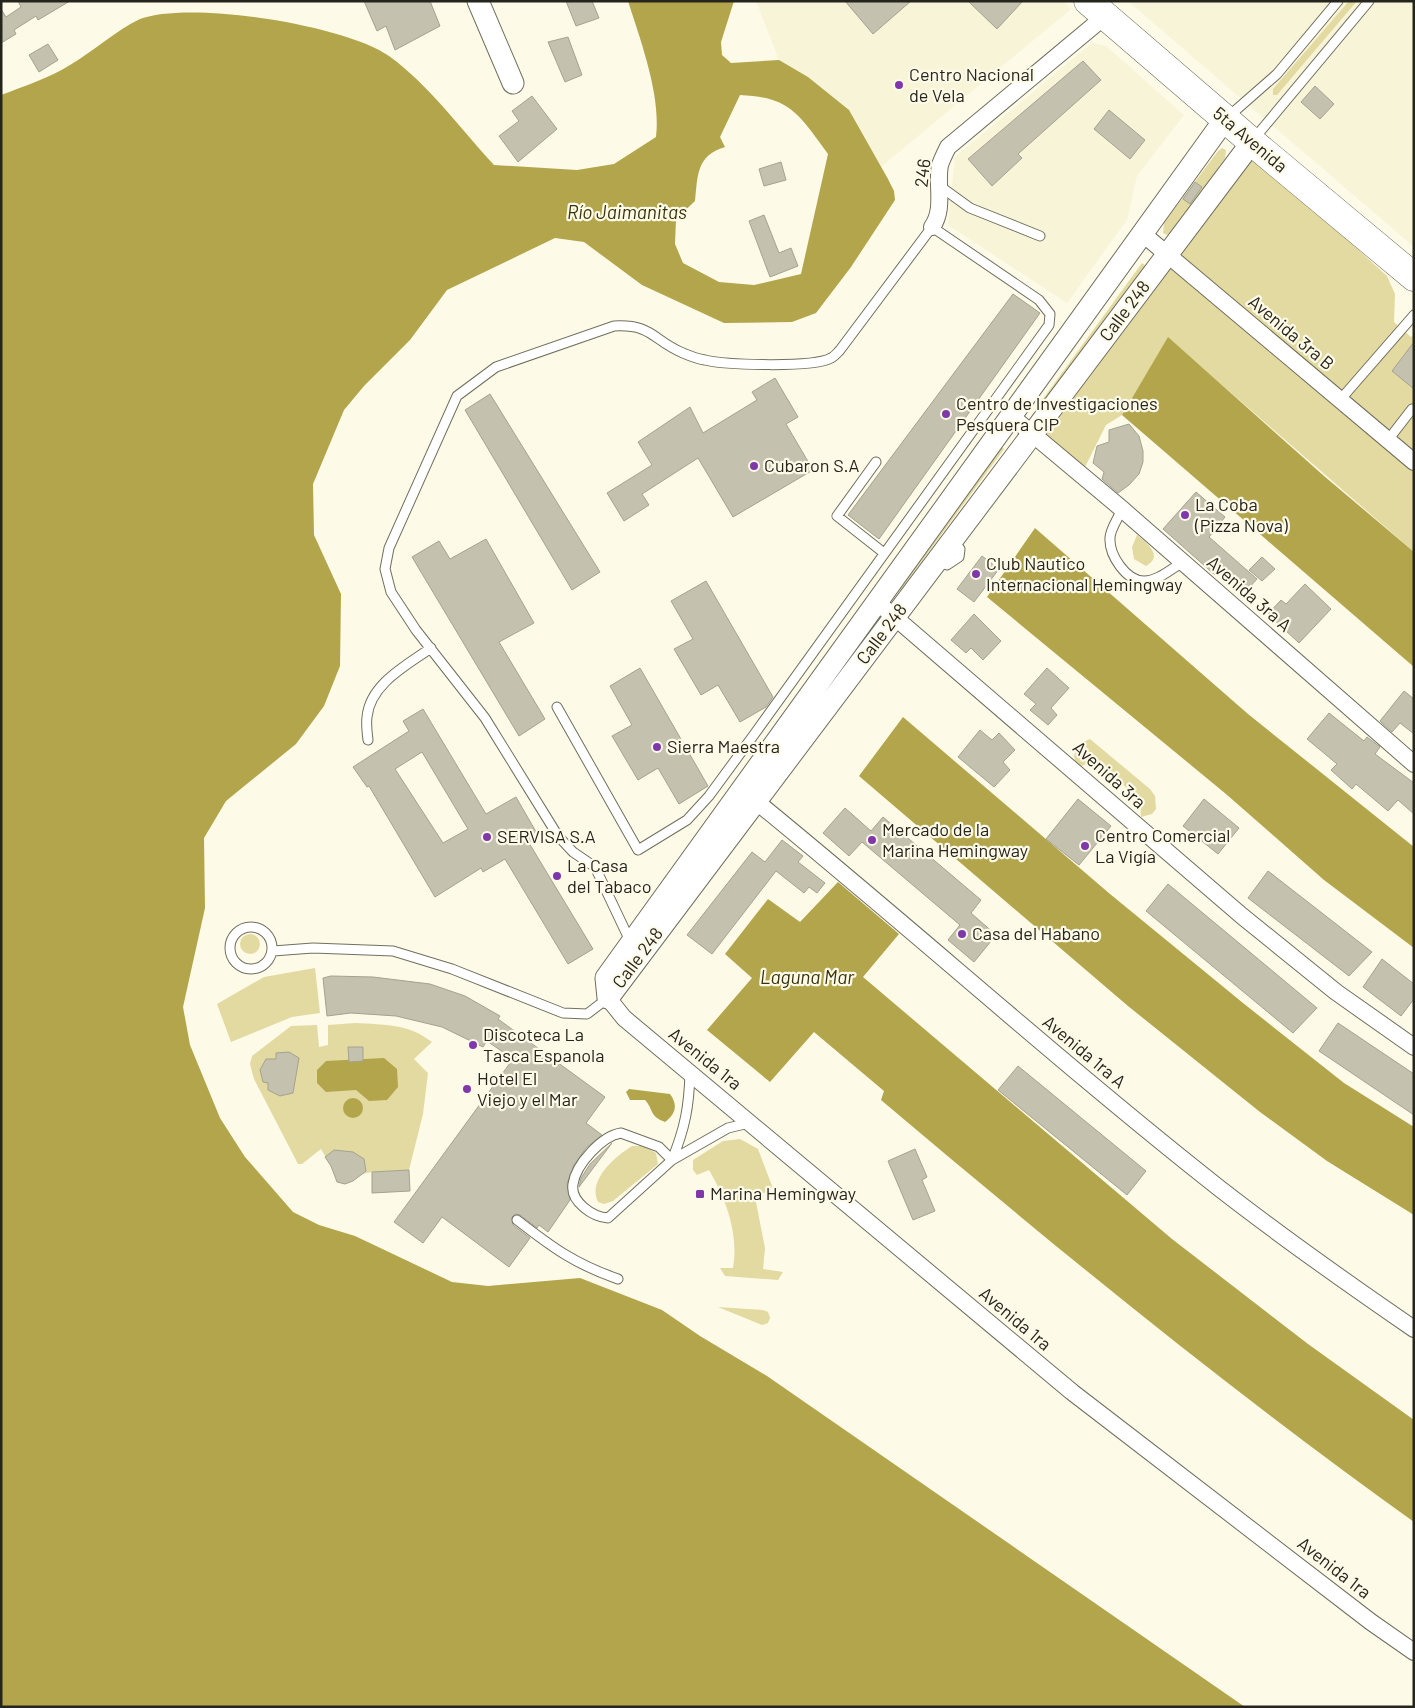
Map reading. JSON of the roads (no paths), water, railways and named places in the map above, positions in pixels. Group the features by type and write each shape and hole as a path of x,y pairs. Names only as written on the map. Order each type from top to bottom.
{"highway":[{"name":"5ta Avenida","path":"1096,9 1414,277"}],"street":[{"path":"478,1 513,83"},
{"name":"246","path":"932,227 937,220 941,187 940,166 948,147 1096,9"},
{"name":"Calle 248","path":"608,998 749,796 877,602 1225,119"},
{"name":"Calle 248","path":"608,998 606,978 631,943 895,617 1252,142"},
{"name":"Avenida 3ra B","path":"1143,234 1414,462"},
{"name":"Avenida 3ra A","path":"1011,416 1122,509 1414,764"},
{"name":"Avenida 3ra","path":"877,602 1242,916 1336,992 1414,1047"},
{"name":"Avenida 1ra A","path":"749,796 1115,1104 1197,1170 1328,1270 1414,1329"},
{"name":"Avenida 1ra","path":"608,998 624,1018 751,1122 897,1248 1072,1392 1371,1622 1414,1652"}],"lane":[{"name":"Calle 248","path":"1225,119 1277,74 1338,1"},
{"name":"Calle 248","path":"1252,142 1369,1"},
{"path":"941,187 970,208 1040,236"},
{"path":"557,707 638,850 687,820 709,796 884,553 996,402 1049,325 1050,314 1039,300 932,227 840,350 831,358 809,363 780,365 705,360 682,352 643,328 630,325 614,326 496,367 457,396 389,548 385,569 391,592 485,718 558,836 573,852 595,867 631,943"},
{"path":"1340,400 1414,315"},
{"path":"1388,440 1412,409"},
{"path":"876,462 838,516 884,553"},
{"path":"1122,509 1110,537 1111,543 1121,567 1134,579 1144,581 1156,578 1183,562"},
{"path":"368,740 367,716 371,701 381,686 431,648"},
{"path":"253,926 266,932 273,951 267,963 248,970 235,962 230,948 234,935 246,927 253,926"},
{"path":"273,951 313,948 393,951 452,969 563,1013 587,1014 608,998"},
{"path":"672,1160 683,1133 689,1106 690,1072"},
{"path":"672,1160 659,1147 621,1133 611,1135 600,1142 576,1174 572,1186 577,1199 588,1212 608,1218 672,1160 728,1128 751,1122"},
{"path":"517,1220 555,1250 586,1268 618,1278"}],"water":[{"name":"Río Jaimanitas","path":"628,1 734,1 721,42 722,55 731,63 779,60 808,77 849,110 888,179 894,191 895,200 851,267 816,313 792,322 724,323 642,285 584,242 555,238 447,290 410,340 364,386 344,410 313,484 314,535 341,594 340,666 324,706 296,744 226,801 204,838 205,908 183,1007 190,1045 220,1118 245,1157 293,1212 319,1225 355,1236 452,1282 488,1286 580,1278 662,1310 700,1336 767,1376 1245,1707 1,1707 1,95 62,70 140,19 163,14 193,12 229,14 266,19 338,34 368,45 389,56 404,67 431,93 494,165 577,170 614,164 656,137 656,104 653,86","holes":["740,95 771,100 793,111 810,129 828,154 801,274 754,285 719,282 683,263 675,244 676,219 695,201 698,175 704,161 708,156 725,147 720,137"]},
{"path":"1168,337 1324,476 1414,552 1414,667 1122,415"},
{"path":"1035,528 1248,714 1414,847 1414,948 1324,880 1226,794 987,597"},
{"path":"903,717 1110,894 1243,1003 1344,1083 1414,1127 1414,1215 1327,1161 1260,1112 1128,1006 859,776"},
{"name":"Laguna Mar","path":"838,882 899,934 863,977 1172,1239 1308,1344 1414,1420 1414,1522 1277,1421 1077,1263 881,1100 884,1091 814,1032 770,1082 707,1030 752,978 725,954 768,899 800,922"},
{"path":"384,1058 397,1069 398,1087 387,1100 369,1101 356,1090 326,1092 317,1083 317,1070 326,1061"},
{"path":"629,1089 670,1094 675,1106 674,1113 665,1122 660,1120 654,1115 645,1100 630,1100 626,1092"},
{"path":"353,1098 360,1101 363,1108 360,1115 353,1118 346,1115 343,1108 346,1101"}],"place":[{"name":"Centro Nacional de Vela","path":"899,85"},
{"name":"Centro de Investigaciones Pesquera CIP","path":"946,414"},
{"name":"Cubaron S.A","path":"754,466"},
{"name":"La Coba (Pizza Nova)","path":"1185,515"},
{"name":"Club Nautico Internacional Hemingway","path":"976,574"},
{"name":"Sierra Maestra","path":"657,747"},
{"name":"SERVISA S.A","path":"487,837"},
{"name":"Mercado de la Marina Hemingway","path":"872,840"},
{"name":"Centro Comercial La Vigía","path":"1085,846"},
{"name":"La Casa del Tabaco","path":"557,876"},
{"name":"Casa del Habano","path":"962,934"},
{"name":"Discoteca La Tasca Espanola","path":"473,1045"},
{"name":"Hotel El Viejo y el Mar","path":"467,1089"},
{"name":"Marina Hemingway","path":"700,1194"}]}
